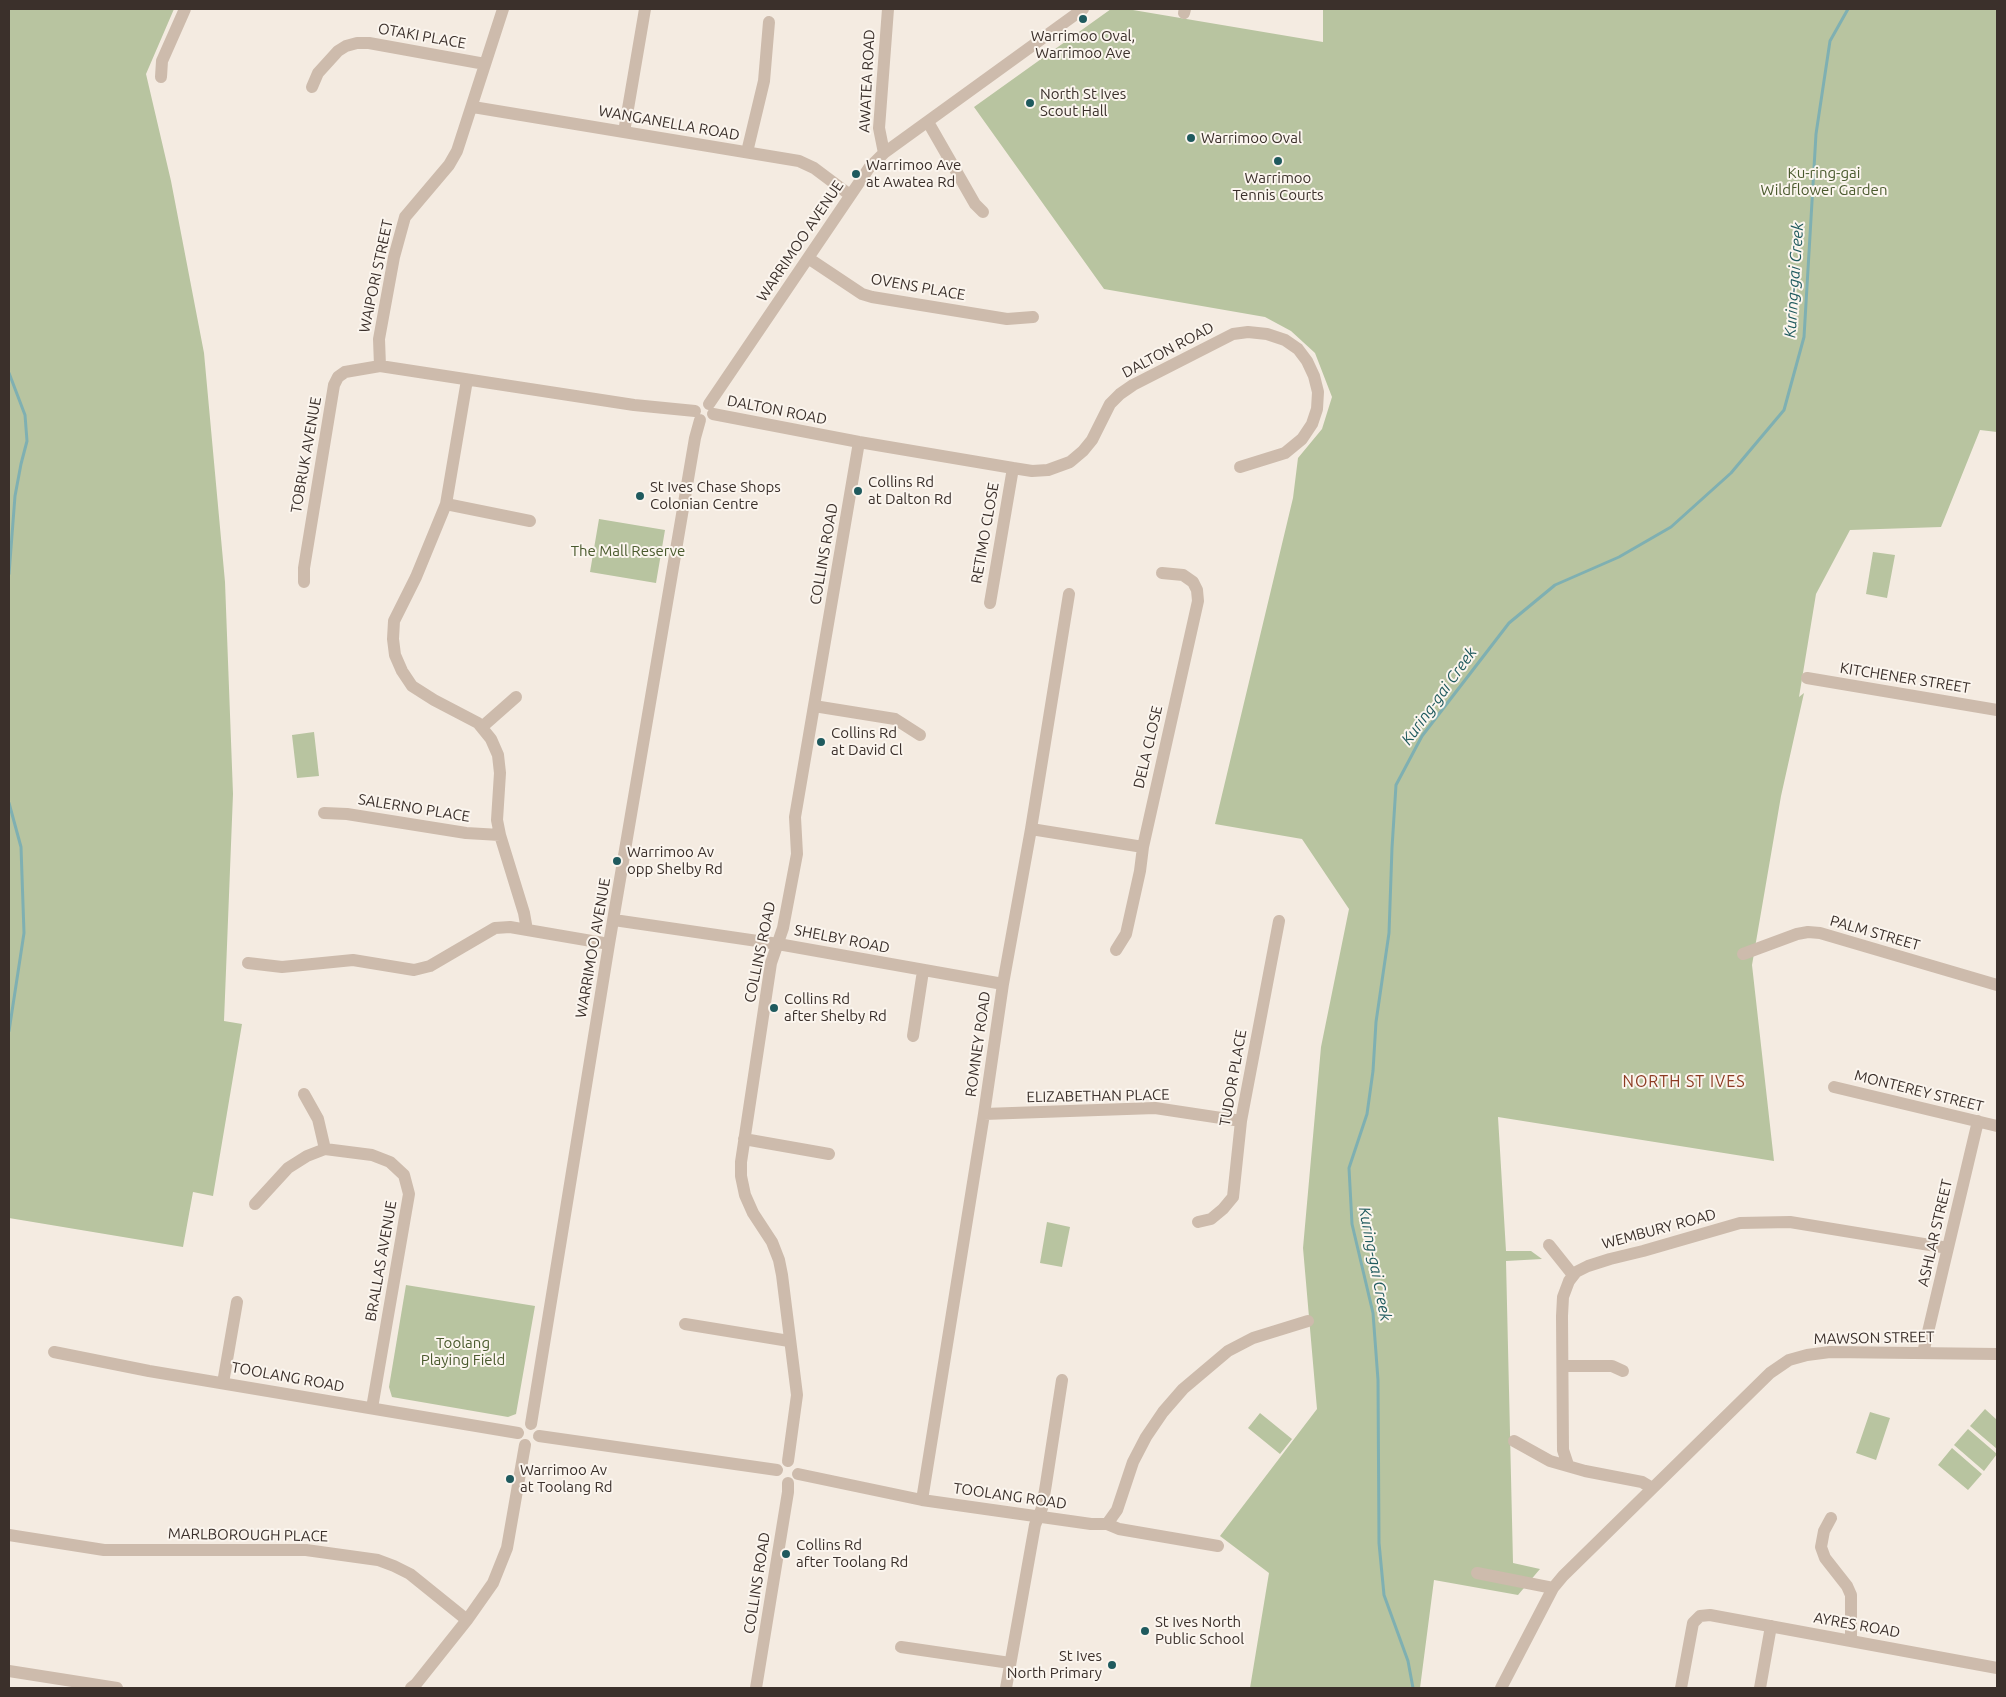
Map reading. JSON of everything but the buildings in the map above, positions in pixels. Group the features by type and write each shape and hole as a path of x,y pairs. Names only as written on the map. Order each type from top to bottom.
{"street":[{"path":"161,77 162,61 185,9"},
{"name":"WAIPORI STREET","path":"380,366 379,339 394,257 405,217 449,165 457,151 503,9"},
{"path":"624,132 645,9"},
{"name":"AWATEA ROAD","path":"884,154 879,128 888,9"},
{"name":"WARRIMOO AVENUE","path":"711,409 808,258 869,168 884,154 1083,9"},
{"path":"747,152 764,81 769,22"},
{"name":"OTAKI PLACE","path":"312,87 318,73 338,51 346,46 357,43 370,43 485,64"},
{"name":"WANGANELLA ROAD","path":"472,106 799,161 814,168 850,195"},
{"path":"928,122 975,204 983,212"},
{"name":"OVENS PLACE","path":"808,258 862,294 872,297 1008,319 1033,317"},
{"name":"DALTON ROAD","path":"711,409 859,442 1032,471 1048,470 1070,462 1092,440 1110,404 1120,394 1233,334 1248,332 1267,334 1285,340 1298,349 1307,361 1318,392 1317,410 1312,424 1302,440 1285,453 1240,467"},
{"path":"380,366 698,415 701,403 711,409"},
{"name":"TOBRUK AVENUE","path":"304,582 304,568 334,385 338,377 345,372 380,366"},
{"path":"467,380 446,504 416,577 394,621 393,639 395,656 412,686 482,726 491,739 498,755 500,773 497,820 524,913 527,930"},
{"name":"WARRIMOO AVENUE","path":"531,1424 698,415"},
{"name":"COLLINS ROAD","path":"788,1461 797,1395 779,1260 772,1242 753,1213 745,1195 741,1176 744,1139 771,963 783,928 797,854 795,817 859,442"},
{"name":"RETIMO CLOSE","path":"990,603 1013,468"},
{"path":"446,504 530,521"},
{"name":"DELA CLOSE","path":"1116,950 1126,934 1140,871 1143,846 1198,601 1197,590 1183,575 1162,573"},
{"name":"ROMNEY ROAD","path":"922,1500 1003,984 1031,829 1069,594"},
{"name":"KITCHENER STREET","path":"1807,678 1997,710"},
{"path":"482,726 516,698"},
{"path":"814,706 895,720 920,735"},
{"name":"SALERNO PLACE","path":"324,813 347,814 466,833 500,835"},
{"path":"1031,829 1143,846"},
{"name":"SHELBY ROAD","path":"614,920 778,944 1003,984"},
{"name":"TUDOR PLACE","path":"1198,1222 1211,1220 1224,1209 1233,1197 1241,1121 1279,921"},
{"path":"248,963 282,967 353,960 414,970 430,966 496,928 510,927 609,944"},
{"name":"PALM STREET","path":"1743,954 1797,934 1820,933 1997,985"},
{"path":"913,1036 923,971"},
{"name":"MONTEREY STREET","path":"1834,1087 1997,1126"},
{"path":"255,1204 288,1168 307,1156 325,1149 318,1119 304,1094"},
{"name":"ELIZABETHAN PLACE","path":"984,1114 1155,1108 1241,1121"},
{"name":"ASHLAR STREET","path":"1923,1353 1978,1121"},
{"path":"744,1139 829,1154"},
{"name":"BRALLAS AVENUE","path":"325,1149 372,1155 390,1162 404,1175 409,1194 372,1408"},
{"name":"WEMBURY ROAD","path":"1573,1275 1588,1266 1740,1223 1790,1222 1948,1248"},
{"path":"1550,1245 1573,1275 1563,1297 1563,1450 1568,1465"},
{"path":"223,1383 237,1302"},
{"path":"1107,1524 1117,1510 1133,1462 1146,1437 1183,1389 1228,1352 1254,1338 1308,1321"},
{"path":"685,1324 789,1341"},
{"name":"TOOLANG ROAD","path":"54,1352 149,1372 518,1433"},
{"name":"MAWSON STREET","path":"1501,1688 1553,1588 1563,1576 1770,1373 1789,1360 1830,1352 1997,1354"},
{"path":"1563,1366 1612,1366 1623,1371"},
{"path":"1006,1688 1035,1525 1046,1484 1062,1380"},
{"path":"531,1424 538,1429 539,1436 536,1443 525,1445 520,1441 518,1433 522,1426 531,1424"},
{"path":"539,1436 777,1470"},
{"path":"1514,1441 1550,1461 1585,1471 1642,1482 1652,1488"},
{"path":"411,1688 484,1598 501,1566 507,1548 525,1445"},
{"path":"788,1461 796,1466 798,1474 795,1480 788,1483 779,1479 777,1470 781,1464 788,1461"},
{"name":"TOOLANG ROAD","path":"798,1474 922,1500 1091,1524 1107,1524 1119,1529 1218,1546"},
{"name":"COLLINS ROAD","path":"756,1688 787,1502 788,1483"},
{"path":"1832,1518 1824,1531 1822,1547 1825,1558 1852,1595 1851,1641"},
{"name":"MARLBOROUGH PLACE","path":"9,1535 104,1550 306,1550 378,1560 410,1574 467,1620"},
{"path":"1476,1573 1553,1588"},
{"name":"AYRES ROAD","path":"1680,1688 1693,1623 1700,1616 1710,1615 1997,1668"},
{"path":"1760,1688 1771,1626"},
{"path":"901,1647 1010,1663"},
{"path":"9,1671 117,1688"}],"green space":[{"path":"9,9 174,9 146,74 171,181 204,353 225,582 233,794 224,1021 242,1024 213,1196 193,1192 183,1247 9,1218"},
{"name":"Ku-ring-gai Wildflower Garden","path":"1111,9 1127,9 1323,42 1323,9 1997,9 1997,432 1980,430 1941,527 1850,530 1816,594 1799,697 1804,693 1781,796 1752,965 1774,1161 1498,1117 1506,1251 1531,1251 1542,1259 1506,1261 1513,1563 1540,1569 1518,1595 1434,1580 1420,1688 1250,1688 1269,1573 1220,1536 1317,1409 1303,1248 1321,1047 1349,909 1302,839 1215,824 1293,498 1298,458 1322,429 1332,397 1315,353 1291,331 1265,317 1104,289 974,107"},
{"name":"The Mall Reserve","path":"599,519 665,530 656,583 590,572"},
{"path":"1873,552 1895,555 1887,598 1866,594"},
{"path":"314,732 319,776 297,778 292,735"},
{"path":"1047,1222 1070,1227 1062,1267 1040,1263"},
{"name":"Toolang Playing Field","path":"406,1285 535,1306 516,1414 508,1417 392,1397 389,1387"},
{"path":"1985,1409 1997,1420 1997,1449 1970,1426"},
{"path":"1870,1412 1890,1418 1876,1460 1856,1453"},
{"path":"1260,1413 1292,1439 1280,1454 1248,1428"},
{"path":"1968,1429 1997,1454 1984,1471 1954,1445"},
{"path":"1952,1448 1982,1474 1968,1490 1938,1465"}],"waterway":[{"name":"Kuring-gai Creek","path":"1413,1688 1408,1661 1384,1595 1379,1543 1378,1380 1373,1313 1352,1224 1349,1168 1367,1114 1373,1071 1376,1022 1389,933 1396,785 1422,736 1509,623 1555,585 1619,557 1671,527 1731,473 1784,410 1804,337 1816,134 1830,41 1848,9"},
{"path":"9,373 25,415 27,441 15,496 9,574"},
{"path":"9,803 21,847 24,933 9,1031"}],"place":[{"name":"Warrimoo Oval, Warrimoo Ave","path":"1083,19"},
{"name":"North St Ives Scout Hall","path":"1030,103"},
{"name":"Warrimoo Oval","path":"1191,138"},
{"name":"Warrimoo Tennis Courts","path":"1278,161"},
{"name":"Warrimoo Ave at Awatea Rd","path":"856,174"},
{"name":"Collins Rd at Dalton Rd","path":"858,491"},
{"name":"St Ives Chase Shops Colonian Centre","path":"640,496"},
{"name":"Collins Rd at David Cl","path":"821,742"},
{"name":"Warrimoo Av opp Shelby Rd","path":"617,861"},
{"name":"Collins Rd after Shelby Rd","path":"774,1008"},
{"name":"Warrimoo Av at Toolang Rd","path":"510,1479"},
{"name":"Collins Rd after Toolang Rd","path":"786,1554"},
{"name":"St Ives North Public School","path":"1145,1631"},
{"name":"St Ives North Primary","path":"1112,1665"}],"district":[{"name":"NORTH ST IVES","path":"1684,1082"}]}
